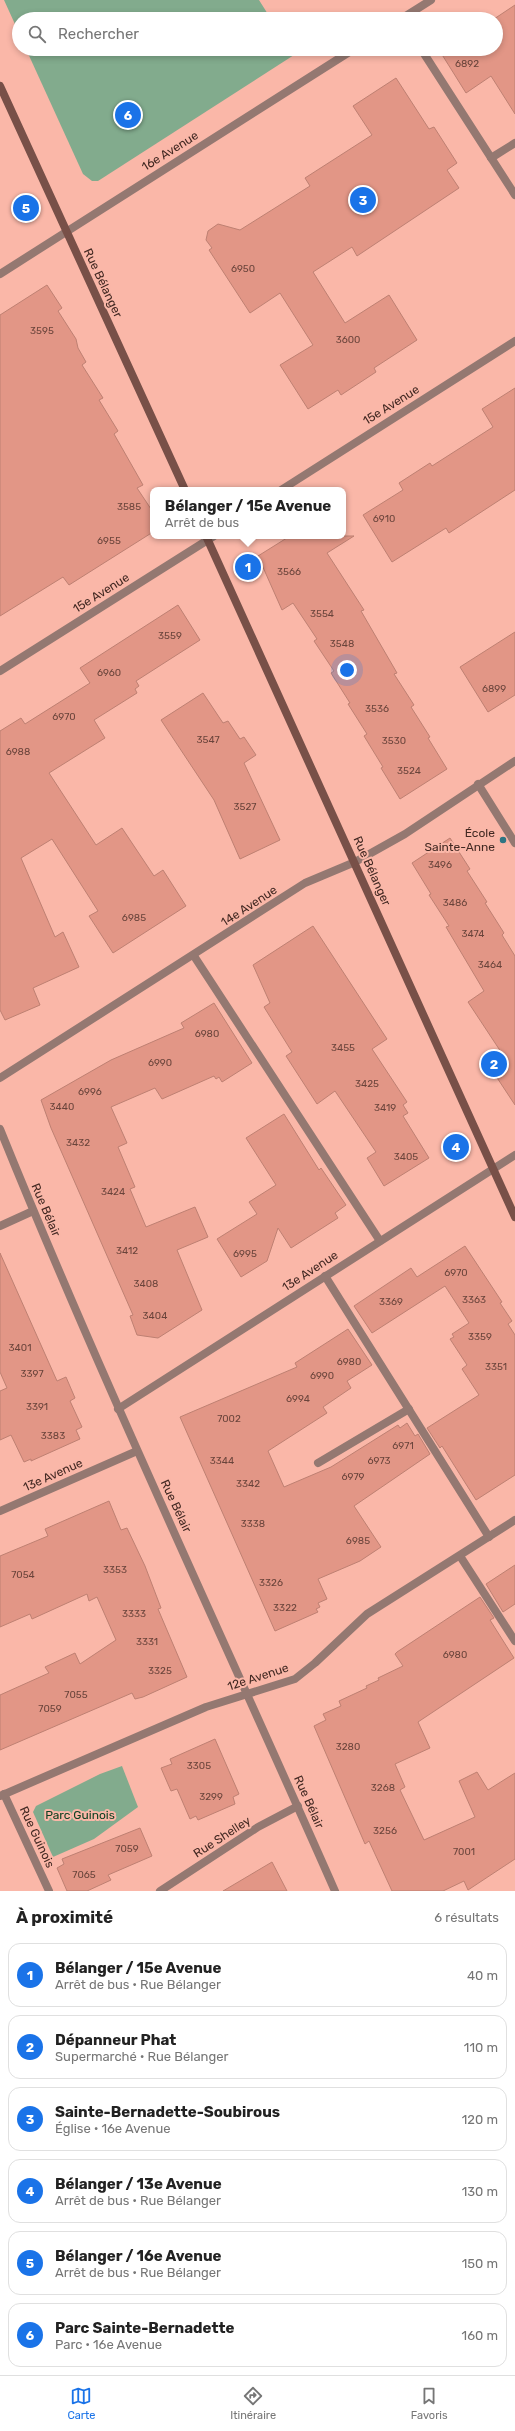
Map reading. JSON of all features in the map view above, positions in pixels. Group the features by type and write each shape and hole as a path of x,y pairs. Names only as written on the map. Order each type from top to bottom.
{"street":[{"path":"413,12 431,0"},
{"name":"16e Avenue","path":"0,274 343,56"},
{"path":"426,56 515,195"},
{"name":"Rue Bélanger","path":"0,86 184,487"},
{"path":"492,158 515,144"},
{"name":"15e Avenue","path":"286,487 515,341"},
{"name":"15e Avenue","path":"0,671 207,539"},
{"name":"Rue Bélanger","path":"209,539 515,1217"},
{"name":"14e Avenue","path":"0,1078 194,956 305,883 355,862 405,834 478,784 515,761"},
{"path":"478,784 515,843"},
{"path":"194,956 380,1241"},
{"name":"Rue Bélair","path":"0,1129 33,1211 118,1409 248,1693 335,1891"},
{"name":"13e Avenue","path":"118,1409 515,1155"},
{"path":"0,1226 33,1211"},
{"path":"325,1276 489,1537"},
{"path":"318,1463 409,1409"},
{"name":"13e Avenue","path":"0,1511 137,1451"},
{"name":"12e Avenue","path":"2,1795 206,1707 295,1679 320,1659 367,1614 515,1520"},
{"path":"460,1556 515,1642"},
{"name":"Rue Guinois","path":"2,1795 49,1891"},
{"name":"Rue Shelley","path":"160,1891 258,1827 298,1806"}],"green space":[{"path":"4,0 259,0 267,12 12,12 12,18"},
{"path":"29,56 292,56 98,181 92,181 83,174"},
{"name":"Parc Guinois","path":"122,1766 138,1807 94,1839 53,1857 33,1812 36,1806 100,1774"}],"building":[{"path":"515,5 515,114 491,76 466,93 443,56 503,56 503,13"},
{"path":"396,78 429,129 434,127 457,163 447,170 459,188 357,256 352,247 313,272 345,323 389,295 417,340 374,368 376,372 341,395 338,390 308,409 280,365 313,345 280,293 250,313 209,250 212,248 206,240 208,231 218,224 240,230 310,186 305,178 372,135 353,106"},
{"path":"47,285 62,308 58,311 76,339 78,348 86,362 82,365 103,398 99,400 118,431 114,434 143,485 137,488 150,508 150,534 69,585 63,577 0,616 0,315"},
{"path":"515,388 515,490 449,533 446,528 392,562 363,515 403,490 399,483 430,463 432,466 493,427 482,409"},
{"path":"346,536 354,536 327,553 364,610 361,611 397,673 394,674 414,705 411,707 430,737 428,738 447,769 400,799 364,736 367,734 331,673 334,671 314,641 317,639 293,603 282,610 258,556 285,539 346,539"},
{"path":"178,605 200,640 136,681 139,686 135,689 137,693 94,720 105,738 49,773 96,845 122,828 154,876 163,870 186,906 113,953 89,916 98,911 52,839 21,858 55,937 63,932 79,967 33,988 40,1005 5,1020 0,1010 0,731 21,718 25,724 90,683 80,668"},
{"path":"515,632 515,695 488,712 460,667"},
{"path":"203,693 223,723 228,721 240,739 244,737 256,755 244,763 280,840 240,859 214,800 161,720"},
{"path":"450,838 470,869 467,871 487,902 485,903 504,933 502,935 515,956 515,1105 486,1061 501,1052 468,1002 484,991 446,927 449,926 429,895 431,894 412,863"},
{"path":"313,926 387,1039 372,1049 407,1102 403,1105 408,1113 403,1116 429,1158 384,1186 367,1158 376,1152 335,1091 317,1104 286,1056 292,1052 264,1007 270,1003 253,965"},
{"path":"214,1003 252,1063 222,1082 219,1077 216,1079 214,1076 162,1099 155,1088 111,1107 127,1143 118,1147 135,1187 130,1189 146,1227 195,1207 208,1237 177,1250 202,1310 158,1338 137,1335 130,1316 133,1315 51,1128 41,1100 111,1060 184,1028 181,1023"},
{"path":"284,1114 319,1170 321,1168 346,1205 335,1213 338,1218 291,1248 278,1228 267,1261 241,1277 217,1239 257,1214 249,1202 276,1185 246,1138"},
{"path":"465,1246 502,1302 500,1303 512,1321 508,1324 515,1335 515,1475 476,1500 442,1446 440,1448 427,1428 479,1395 462,1369 467,1365 450,1339 454,1337 452,1334 469,1323 445,1286 372,1333 354,1306 411,1268 417,1277"},
{"path":"0,1253 57,1381 66,1377 75,1398 70,1401 82,1427 76,1430 80,1439 31,1461 31,1459 24,1462 11,1435 0,1440 0,1391 7,1388 0,1372"},
{"path":"348,1329 372,1365 347,1381 351,1388 323,1407 327,1413 268,1451 284,1487 331,1467 398,1425 400,1428 407,1423 415,1436 418,1434 430,1454 354,1506 381,1547 360,1561 318,1579 327,1599 318,1603 320,1607 316,1609 318,1612 275,1631 180,1417 297,1367 295,1363"},
{"path":"109,1501 121,1530 127,1528 145,1566 161,1608 158,1609 187,1677 143,1697 135,1699 132,1693 0,1750 0,1695 49,1673 45,1667 75,1653 80,1664 116,1640 97,1597 89,1601 87,1594 32,1619 30,1614 0,1627 0,1556 48,1536 45,1529"},
{"path":"515,1565 515,1604 503,1612 486,1584"},
{"path":"480,1597 494,1618 490,1620 514,1658 418,1722 430,1748 395,1764 405,1787 400,1790 424,1840 475,1817 459,1781 477,1772 488,1790 515,1773 515,1859 468,1890 464,1881 443,1891 392,1891 369,1841 365,1844 314,1726 326,1720 323,1714 341,1706 339,1701 367,1688 366,1686 379,1680 378,1678 403,1666 395,1654 397,1652"},
{"path":"215,1739 239,1794 233,1797 235,1804 198,1820 196,1816 190,1819 177,1789 171,1791 161,1768 172,1764 170,1759"},
{"path":"140,1828 152,1856 108,1875 111,1880 87,1891 67,1891 57,1868 64,1864 62,1859"},
{"path":"272,1862 287,1891 223,1891"}],"place":[{"name":"Parc Sainte-Bernadette","path":"128,115"},
{"name":"Sainte-Bernadette-Soubirous","path":"363,200"},
{"name":"Bélanger / 16e Avenue","path":"26,208"},
{"name":"Bélanger / 15e Avenue","path":"248,567"},
{"name":"École Sainte-Anne","path":"503,840"},
{"name":"Dépanneur Phat","path":"494,1064"},
{"name":"Bélanger / 13e Avenue","path":"456,1147"}]}
